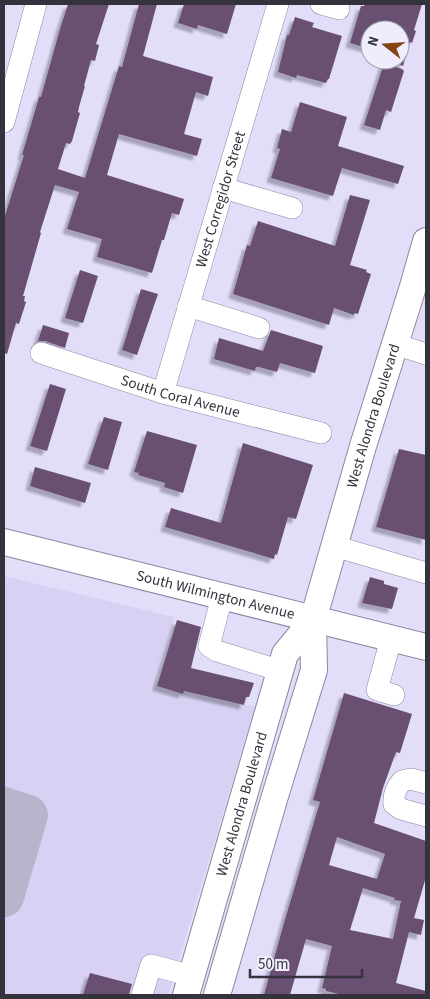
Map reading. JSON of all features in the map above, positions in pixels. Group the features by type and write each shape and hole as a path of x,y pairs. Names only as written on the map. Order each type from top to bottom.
{"main road":[{"name":"West Alondra Boulevard","path":"217,995 314,670 313,620 362,446 395,344 419,292 426,244"},
{"name":"South Wilmington Avenue","path":"4,542 426,648"},
{"name":"West Alondra Boulevard","path":"189,986 285,654 313,620"}],"street":[{"path":"4,122 36,4"},
{"name":"West Corregidor Street","path":"163,393 278,4"},
{"path":"223,188 292,208"},
{"path":"188,306 259,328"},
{"path":"395,344 426,354"},
{"name":"South Coral Avenue","path":"41,353 163,393 321,433"},
{"path":"334,546 426,573"},
{"path":"222,597 209,646 217,651 280,671"},
{"path":"391,639 377,690 394,695"},
{"path":"426,783 411,779 402,780 394,797 394,804 401,809 426,816"},
{"path":"142,995 151,965 189,986"}],"shaded area":[{"path":"4,576 174,617 156,684 255,707 168,995 4,995"}],"building":[{"path":"68,4 109,4 96,44 99,45 95,61 91,60 72,141 70,144 66,143 58,169 85,178 119,66 122,67 139,4 157,4 143,56 213,77 208,96 196,92 184,134 202,139 197,156 119,134 107,175 184,199 179,215 172,213 152,273 97,257 102,239 67,229 79,192 55,185 23,296 25,296 24,301 26,302 19,324 16,323 7,354 4,353 4,219"},
{"path":"184,4 236,4 227,34 198,25 197,29 178,23"},
{"path":"365,4 422,4 412,43 410,42 410,20 360,20 360,46 350,43 361,6"},
{"path":"295,17 314,23 312,27 342,36 329,79 326,83 297,75 296,78 278,72 287,35 289,35"},
{"path":"382,70 403,70 391,112 386,110 380,130 364,125"},
{"path":"300,102 347,117 338,146 404,166 398,184 342,168 333,196 271,178 280,149 277,148 282,129 291,132"},
{"path":"350,195 370,200 350,265 367,270 366,272 371,274 358,314 354,313 354,315 334,308 329,325 233,294 247,245 250,246 258,221 335,246"},
{"path":"80,270 98,276 83,323 65,318"},
{"path":"141,289 158,294 137,355 122,350"},
{"path":"43,325 69,333 65,348 45,341 38,341"},
{"path":"271,330 323,346 315,373 280,363 277,372 259,367 256,367 255,371 214,359 219,338 263,351"},
{"path":"50,384 66,389 47,451 30,446"},
{"path":"104,417 122,422 108,470 88,464"},
{"path":"147,431 197,445 183,493 164,487 165,483 134,472"},
{"path":"243,443 313,465 296,519 288,517 277,555 275,554 274,559 165,527 171,508 221,523"},
{"path":"399,449 426,455 426,540 376,527"},
{"path":"35,467 91,483 85,503 30,486"},
{"path":"370,577 398,588 392,609 362,603"},
{"path":"177,620 201,627 191,668 254,683 244,705 184,691 183,694 157,686"},
{"path":"344,693 412,714 400,753 396,752 383,788 374,823 426,841 426,877 414,918 424,920 421,935 409,932 396,983 426,991 425,995 343,995 326,991 326,989 322,988 332,946 306,939 290,995 264,995 320,802 313,800","holes":["337,837 385,854 377,879 329,865","363,888 401,901 393,939 350,930"]},
{"path":"90,973 132,984 129,995 83,995"}],"taxiway":[{"path":"4,807 28,815 4,897"}]}
